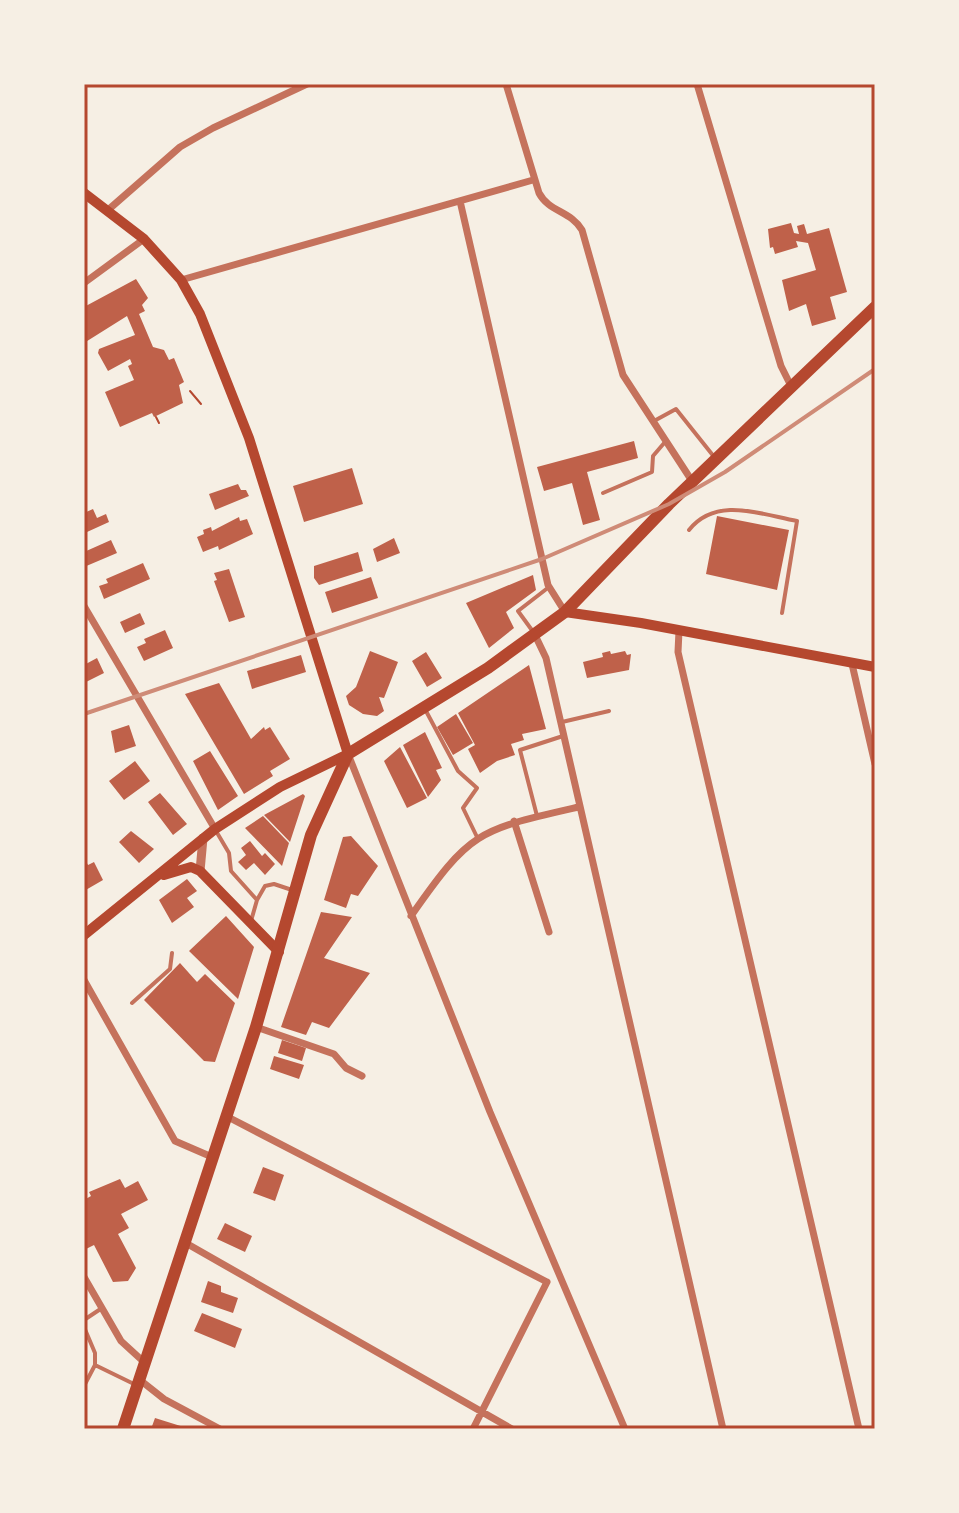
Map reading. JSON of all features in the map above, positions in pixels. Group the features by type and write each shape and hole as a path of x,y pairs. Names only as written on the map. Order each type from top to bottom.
{"highway":[{"path":"123,1429 256,1027 325,798 348,754 424,709 565,612 692,481 875,307"}],"main road":[{"path":"84,193 144,239 181,280 200,314 239,407 348,754 280,787 215,829 84,935"},
{"path":"565,612 875,667"},
{"path":"155,878 178,869 191,867 200,871 279,952"}],"street":[{"path":"108,210 180,147 307,84"},
{"path":"506,84 533,180 545,203 576,220 582,230 618,362 628,387 692,481"},
{"path":"697,84 781,366 791,386"},
{"path":"181,280 533,180"},
{"path":"460,201 549,587 565,612"},
{"path":"84,283 144,239"},
{"path":"84,606 215,829"},
{"path":"679,631 678,652 859,1429"},
{"path":"535,635 544,653 723,1429"},
{"path":"852,664 875,764"},
{"path":"348,754 411,916 625,1429"},
{"path":"411,916 458,852 477,837 514,821 579,807"},
{"path":"514,821 549,932"},
{"path":"200,871 203,838"},
{"path":"84,980 175,1141 212,1157"},
{"path":"256,1027 334,1054 346,1068 362,1076"},
{"path":"225,1116 547,1282"},
{"path":"184,1242 512,1429"},
{"path":"473,1429 547,1282 561,1275"},
{"path":"84,1277 127,1349 145,1363"},
{"path":"139,1383 220,1429"}],"lane":[{"path":"652,423 676,409 716,458"},
{"path":"603,493 652,472 653,456 665,442"},
{"path":"689,530 696,520 723,508 797,521 782,613"},
{"path":"535,635 518,611 549,587"},
{"path":"424,709 458,771 477,788 463,808 477,837"},
{"path":"560,723 609,711"},
{"path":"537,816 520,750 563,736"},
{"path":"215,829 229,853 231,871 257,900"},
{"path":"250,924 265,886 274,884 295,891"},
{"path":"132,1003 170,969 172,953"},
{"path":"84,1320 102,1308"},
{"path":"84,1327 95,1353 95,1365 84,1386"},
{"path":"95,1365 139,1383"}],"path":[{"path":"190,391 201,404"},
{"path":"156,417 159,423"}],"building":[{"path":"791,223 794,233 799,234 797,226 804,224 807,234 829,228 847,292 830,297 836,319 812,326 806,304 789,311 782,280 816,270 808,243 796,241 798,247 775,254 773,247 770,248 768,229"},
{"path":"136,279 148,298 142,305 145,311 139,314 153,347 164,350 169,360 174,358 184,382 179,385 183,403 154,417 152,413 120,427 105,392 134,380 128,366 132,364 130,359 108,371 98,353 99,349 135,335 127,316 84,343 84,307"},
{"path":"634,441 638,458 587,472 600,520 583,525 572,483 544,491 537,467"},
{"path":"352,468 363,504 304,522 293,486"},
{"path":"238,484 249,496 215,510 209,494"},
{"path":"93,509 97,518 106,514 109,522 87,532 84,530 84,513"},
{"path":"717,516 789,530 777,590 706,574"},
{"path":"239,517 240,521 247,519 253,534 219,550 218,546 203,552 197,537 204,534 203,530 211,527 212,531"},
{"path":"394,538 400,553 377,562 373,549"},
{"path":"111,540 117,553 84,567 84,552"},
{"path":"358,552 363,571 319,585 314,578 314,566"},
{"path":"143,563 150,579 104,599 99,586 108,583 106,579"},
{"path":"229,569 245,617 229,622 214,573"},
{"path":"533,575 536,590 506,612 514,628 489,648 466,603"},
{"path":"371,577 378,598 332,613 325,592"},
{"path":"140,613 145,624 125,633 120,622"},
{"path":"165,630 173,648 144,661 137,647 146,643 144,639"},
{"path":"370,651 398,662 384,698 379,697 384,711 377,716 363,714 349,705 346,696 356,687"},
{"path":"610,651 611,654 625,651 627,655 631,654 629,670 587,678 583,662 603,657 602,653"},
{"path":"426,652 442,678 427,687 412,661"},
{"path":"301,655 306,672 252,689 247,671"},
{"path":"97,658 104,673 84,683 84,665"},
{"path":"529,665 546,729 522,734 524,740 511,744 515,755 497,761 480,773 468,749 475,745 458,713"},
{"path":"219,683 251,739 264,727 265,730 270,727 290,759 270,771 273,776 244,794 185,694"},
{"path":"456,714 473,743 453,755 437,727"},
{"path":"129,725 136,746 115,753 111,731"},
{"path":"425,732 442,768 436,770 441,780 428,797 403,745"},
{"path":"400,747 427,798 407,808 384,761"},
{"path":"210,751 238,796 218,810 193,761"},
{"path":"135,761 150,781 124,800 109,781"},
{"path":"160,793 187,824 173,835 148,802"},
{"path":"303,794 305,796 290,842 264,815"},
{"path":"263,816 289,843 282,866 245,828"},
{"path":"131,831 154,849 139,863 119,842"},
{"path":"351,836 378,866 358,896 351,894 346,908 324,900 343,837"},
{"path":"250,841 262,856 265,853 275,864 265,875 254,863 246,870 238,862 246,855 241,848"},
{"path":"84,858 88,865 94,862 103,880 84,891"},
{"path":"187,879 197,891 187,898 194,907 172,923 159,900"},
{"path":"321,912 352,917 324,958 370,973 329,1028 312,1022 306,1035 281,1027"},
{"path":"226,916 254,947 238,999 189,951"},
{"path":"180,963 197,982 205,974 235,1003 215,1062 204,1061 144,1000"},
{"path":"282,1040 306,1048 302,1061 278,1053"},
{"path":"274,1056 304,1065 299,1079 270,1069"},
{"path":"263,1167 284,1175 275,1201 253,1193"},
{"path":"120,1179 125,1188 138,1181 148,1200 121,1214 129,1228 118,1234 136,1268 128,1281 113,1282 94,1245 86,1249 84,1245 84,1200 91,1196 89,1192"},
{"path":"225,1223 252,1236 245,1252 217,1239"},
{"path":"208,1281 221,1286 221,1292 238,1298 233,1313 201,1302"},
{"path":"202,1313 242,1329 235,1348 194,1331"},
{"path":"155,1418 187,1428 187,1429 151,1429"}],"railway":[{"path":"84,714 542,559 669,504 725,472 875,369"}]}
